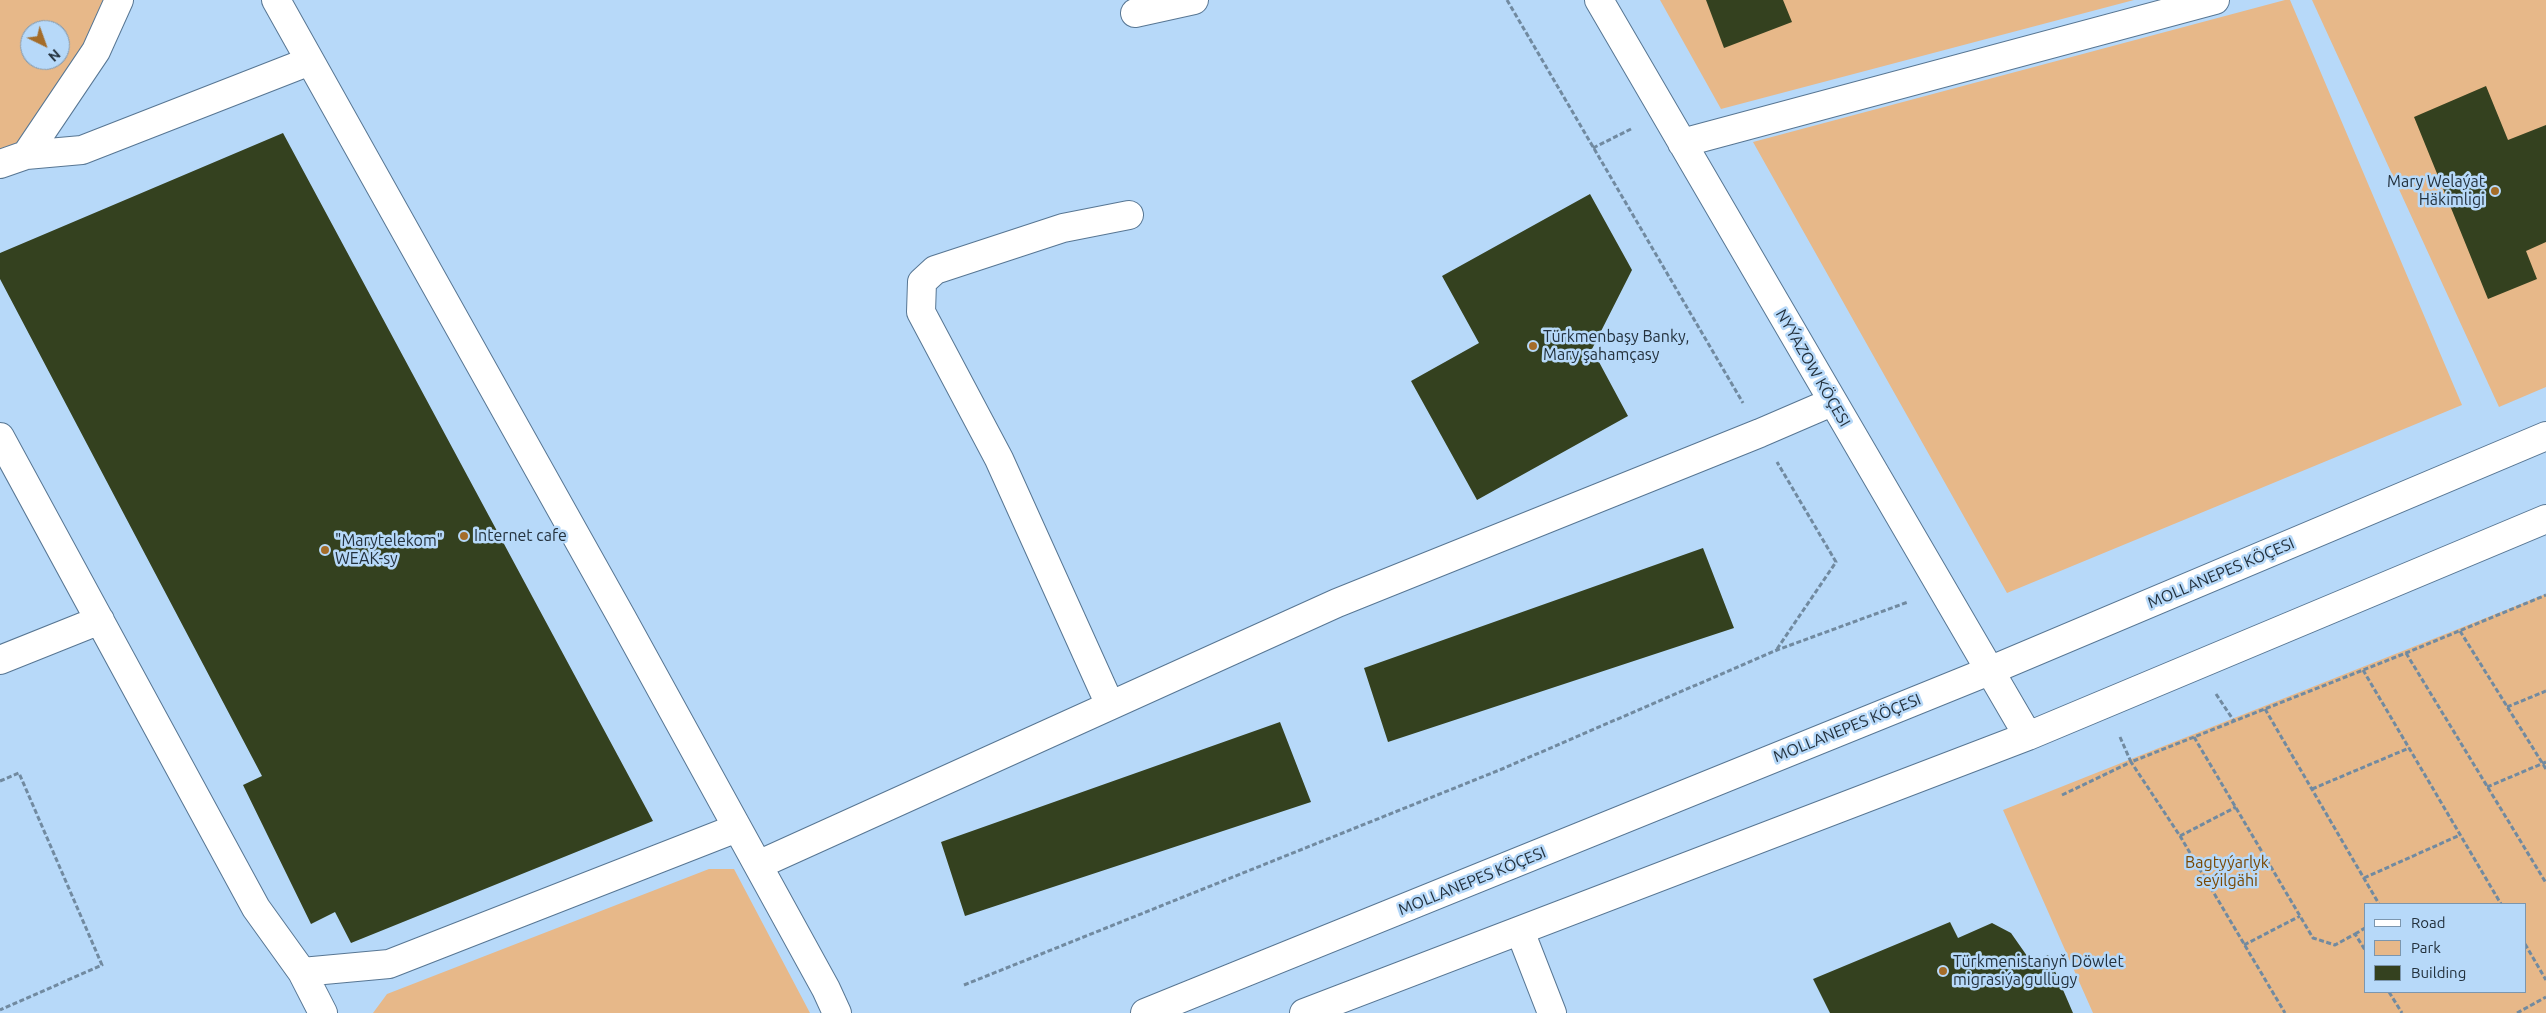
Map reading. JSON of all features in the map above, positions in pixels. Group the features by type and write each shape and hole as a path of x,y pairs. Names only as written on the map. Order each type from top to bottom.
{"street":[{"path":"26,155 96,51 119,0"},
{"path":"276,0 758,865 838,1013"},
{"path":"1135,13 1194,0"},
{"name":"NYÝAZOW KÖÇESI","path":"1599,0 2028,736"},
{"path":"1682,143 2215,0"},
{"path":"0,164 26,155 82,150 310,61"},
{"path":"1110,705 999,459 921,312 922,282 935,270 1063,228 1129,215"},
{"path":"758,865 1337,603 1760,434 1832,402"},
{"name":"MOLLANEPES KÖÇESI","path":"1145,1013 1989,671 2546,436"},
{"path":"0,437 256,908 302,972 322,1013"},
{"path":"1304,1013 2028,736 2546,519"},
{"path":"0,660 100,620"},
{"path":"302,972 389,964 737,828"},
{"path":"1520,931 1552,1013"}],"path":[{"path":"1507,0 1836,562 1777,650"},
{"path":"1593,148 1664,112"},
{"path":"964,985 1502,770 1777,650 1942,590"},
{"path":"2062,795 2131,762 2406,653 2546,595"},
{"path":"2460,631 2546,769"},
{"path":"2406,653 2546,883"},
{"path":"2363,670 2500,903"},
{"path":"2507,707 2546,691"},
{"path":"2106,704 2131,762 2180,836 2286,1013"},
{"path":"2265,709 2377,903"},
{"path":"2194,737 2313,938 2335,945 2364,929"},
{"path":"2312,789 2409,748"},
{"path":"2487,787 2544,763"},
{"path":"0,781 19,773 102,965 0,1010"},
{"path":"2180,836 2236,807"},
{"path":"2364,878 2460,835"},
{"path":"2244,944 2300,916"},
{"path":"2355,934 2364,948"},
{"path":"2526,946 2546,980"},
{"path":"2390,993 2402,1013"},
{"path":"2517,1013 2546,997"},
{"path":"5,1008 7,1013"}],"green space":[{"path":"0,0 119,0 96,51 0,164"},
{"path":"1660,0 2134,0 1721,109"},
{"path":"2290,0 2462,405 2007,593 1753,142"},
{"path":"2312,0 2546,0 2546,387 2499,407"},
{"name":"Bagtyýarlyk seýilgähi","path":"2546,594 2546,1013 2093,1013 2003,810"},
{"path":"709,869 734,869 810,1013 373,1013 387,994"}],"building":[{"path":"1706,0 1783,0 1792,22 1724,48"},
{"name":"Mary Welaýat Häkimligi","path":"2486,86 2508,140 2546,125 2546,242 2526,251 2537,279 2488,299 2414,117"},
{"name":"\"Marytelekom\" WEAK-sy","path":"283,133 653,821 351,943 335,912 311,924 243,785 262,776 0,279 0,253"},
{"name":"Türkmenbaşy Banky, Mary şahamçasy","path":"1590,194 1632,270 1592,349 1628,416 1477,500 1411,381 1479,343 1442,276"},
{"path":"1703,548 1734,628 1388,742 1364,668"},
{"path":"1280,722 1311,802 965,916 941,842"},
{"name":"Türkmenistanyň Döwlet migrasiýa gullugy","path":"1950,922 1958,938 1992,923 2011,933 2032,963 2048,955 2073,1013 1830,1013 1813,979"}],"place":[{"name":"Mary Welaýat Häkimligi","path":"2495,191"},
{"name":"Türkmenbaşy Banky, Mary şahamçasy","path":"1533,346"},
{"name":"Internet cafe","path":"464,536"},
{"name":"\"Marytelekom\" WEAK-sy","path":"325,550"},
{"name":"Türkmenistanyň Döwlet migrasiýa gullugy","path":"1943,971"}]}
